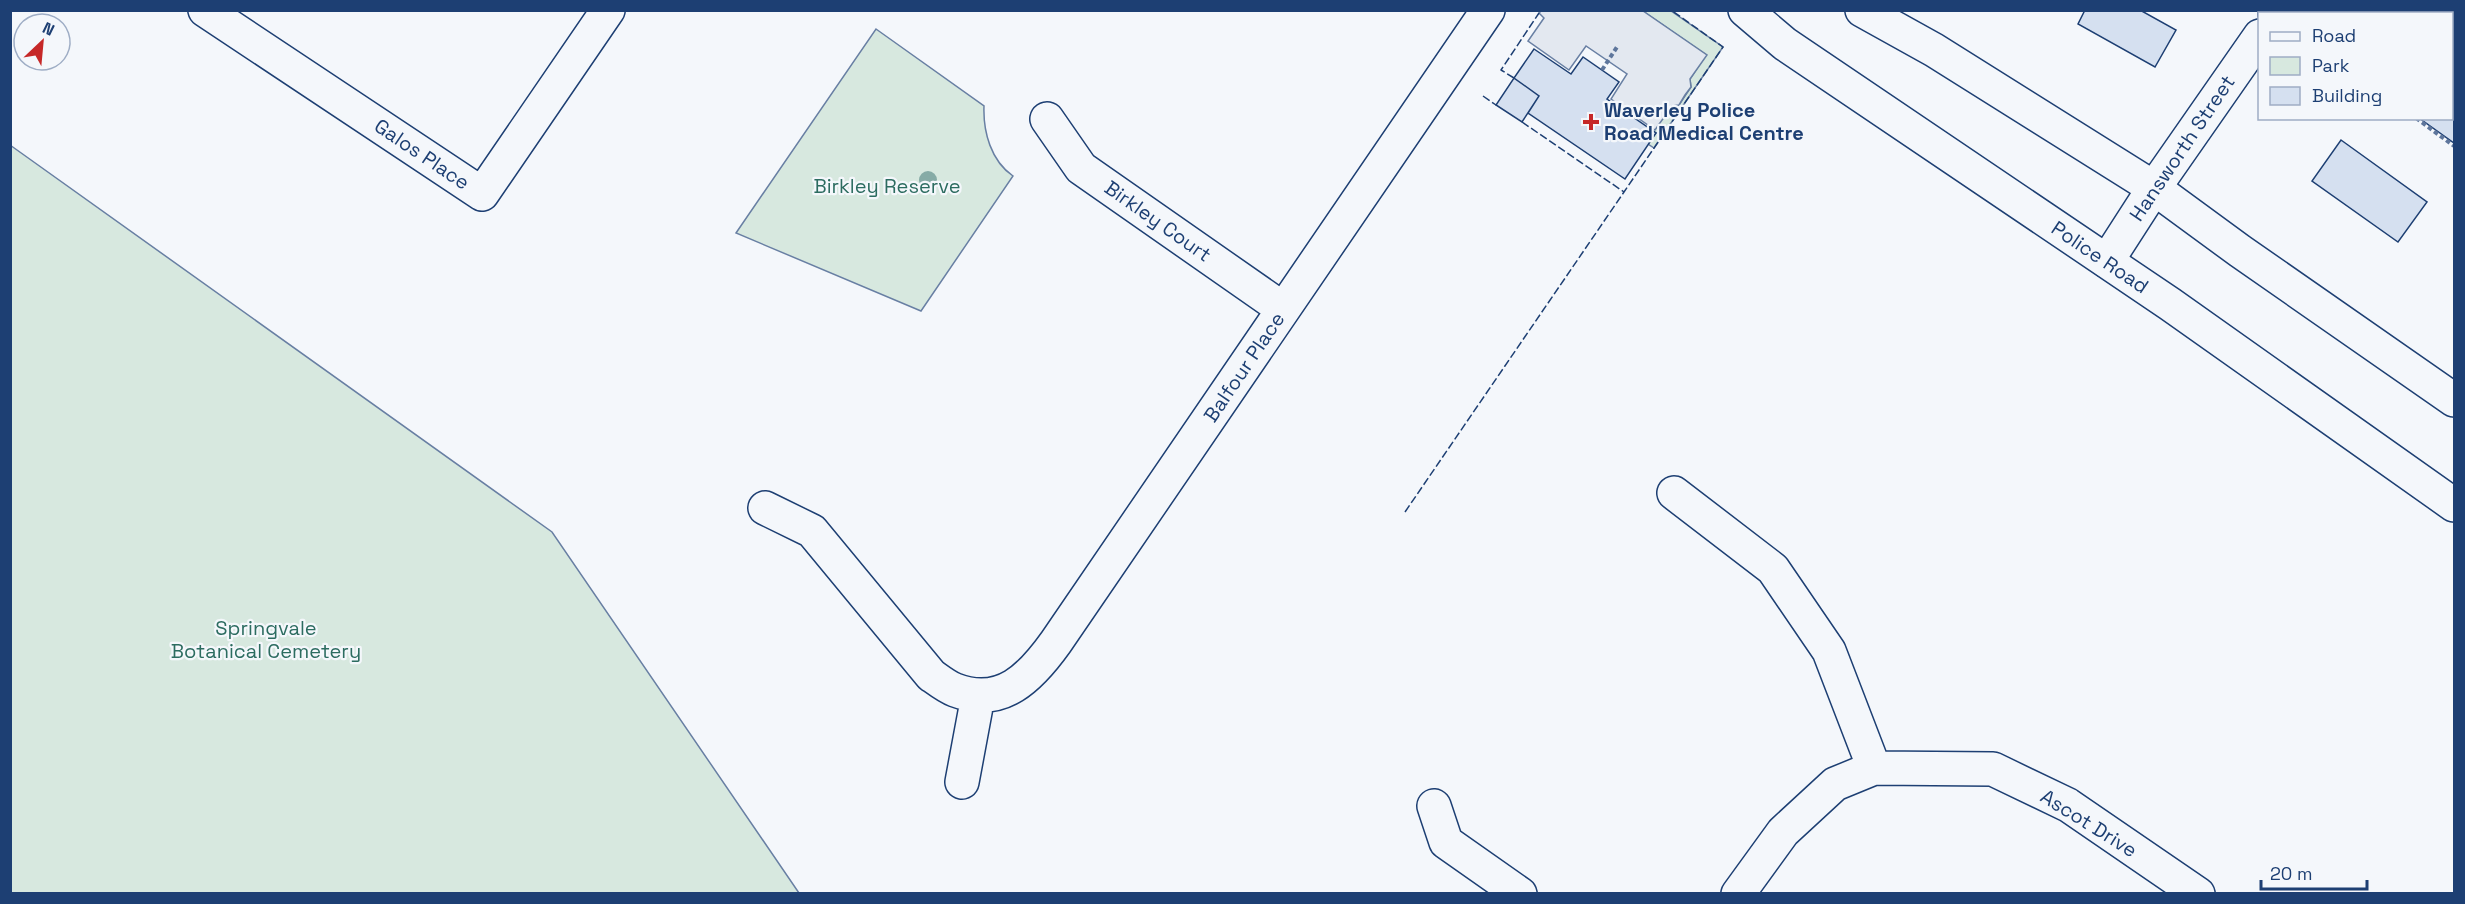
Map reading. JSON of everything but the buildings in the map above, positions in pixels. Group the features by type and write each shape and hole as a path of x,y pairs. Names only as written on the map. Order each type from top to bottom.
{"street":[{"name":"Galos Place","path":"205,10 483,194 608,10"},
{"name":"Balfour Place","path":"978,696 998,693 1035,671 1488,10"},
{"name":"Police Road","path":"1745,10 1785,44 2107,261 2454,505"},
{"path":"1862,10 1934,50 2154,188 2240,251 2454,400"},
{"name":"Hansworth Street","path":"2107,261 2154,188 2258,37"},
{"name":"Birkley Court","path":"1047,119 1081,168 1283,309"},
{"path":"1674,493 1773,569 1829,651 1874,768"},
{"path":"765,508 812,531 931,675 954,690 978,696 962,782"},
{"name":"Ascot Drive","path":"1738,894 1783,832 1835,784 1874,768 1993,769 2068,805 2198,894"},
{"path":"1434,806 1446,842 1520,894"}],"path":[{"path":"1602,70 1617,47"},
{"path":"2419,120 2454,146"}],"green space":[{"path":"1643,11 1671,11 1723,47 1654,148 1648,144 1656,133 1653,131 1672,105 1679,105 1691,87 1690,79 1706,55"},
{"name":"Birkley Reserve","path":"876,29 984,106 985,126 990,145 999,162 1013,176 921,311 736,233"},
{"name":"Springvale Botanical Cemetery","path":"10,145 552,532 799,893 11,893"}],"shaded area":[{"path":"1541,11 1643,11 1707,55 1690,79 1691,87 1679,105 1672,106 1655,130 1611,99 1627,74 1586,46 1569,70 1528,41 1544,18 1539,13"},
{"path":"2390,11 2454,11 2454,55 2453,12"}],"fence":[{"path":"1522,122 1624,192 1723,47 1671,10"},
{"path":"1514,78 1501,70 1539,13"},
{"path":"1483,96 1496,105"},
{"path":"1405,512 1624,192"}],"place":[{"name":"Waverley Police Road Medical Centre","path":"1591,122"}]}
